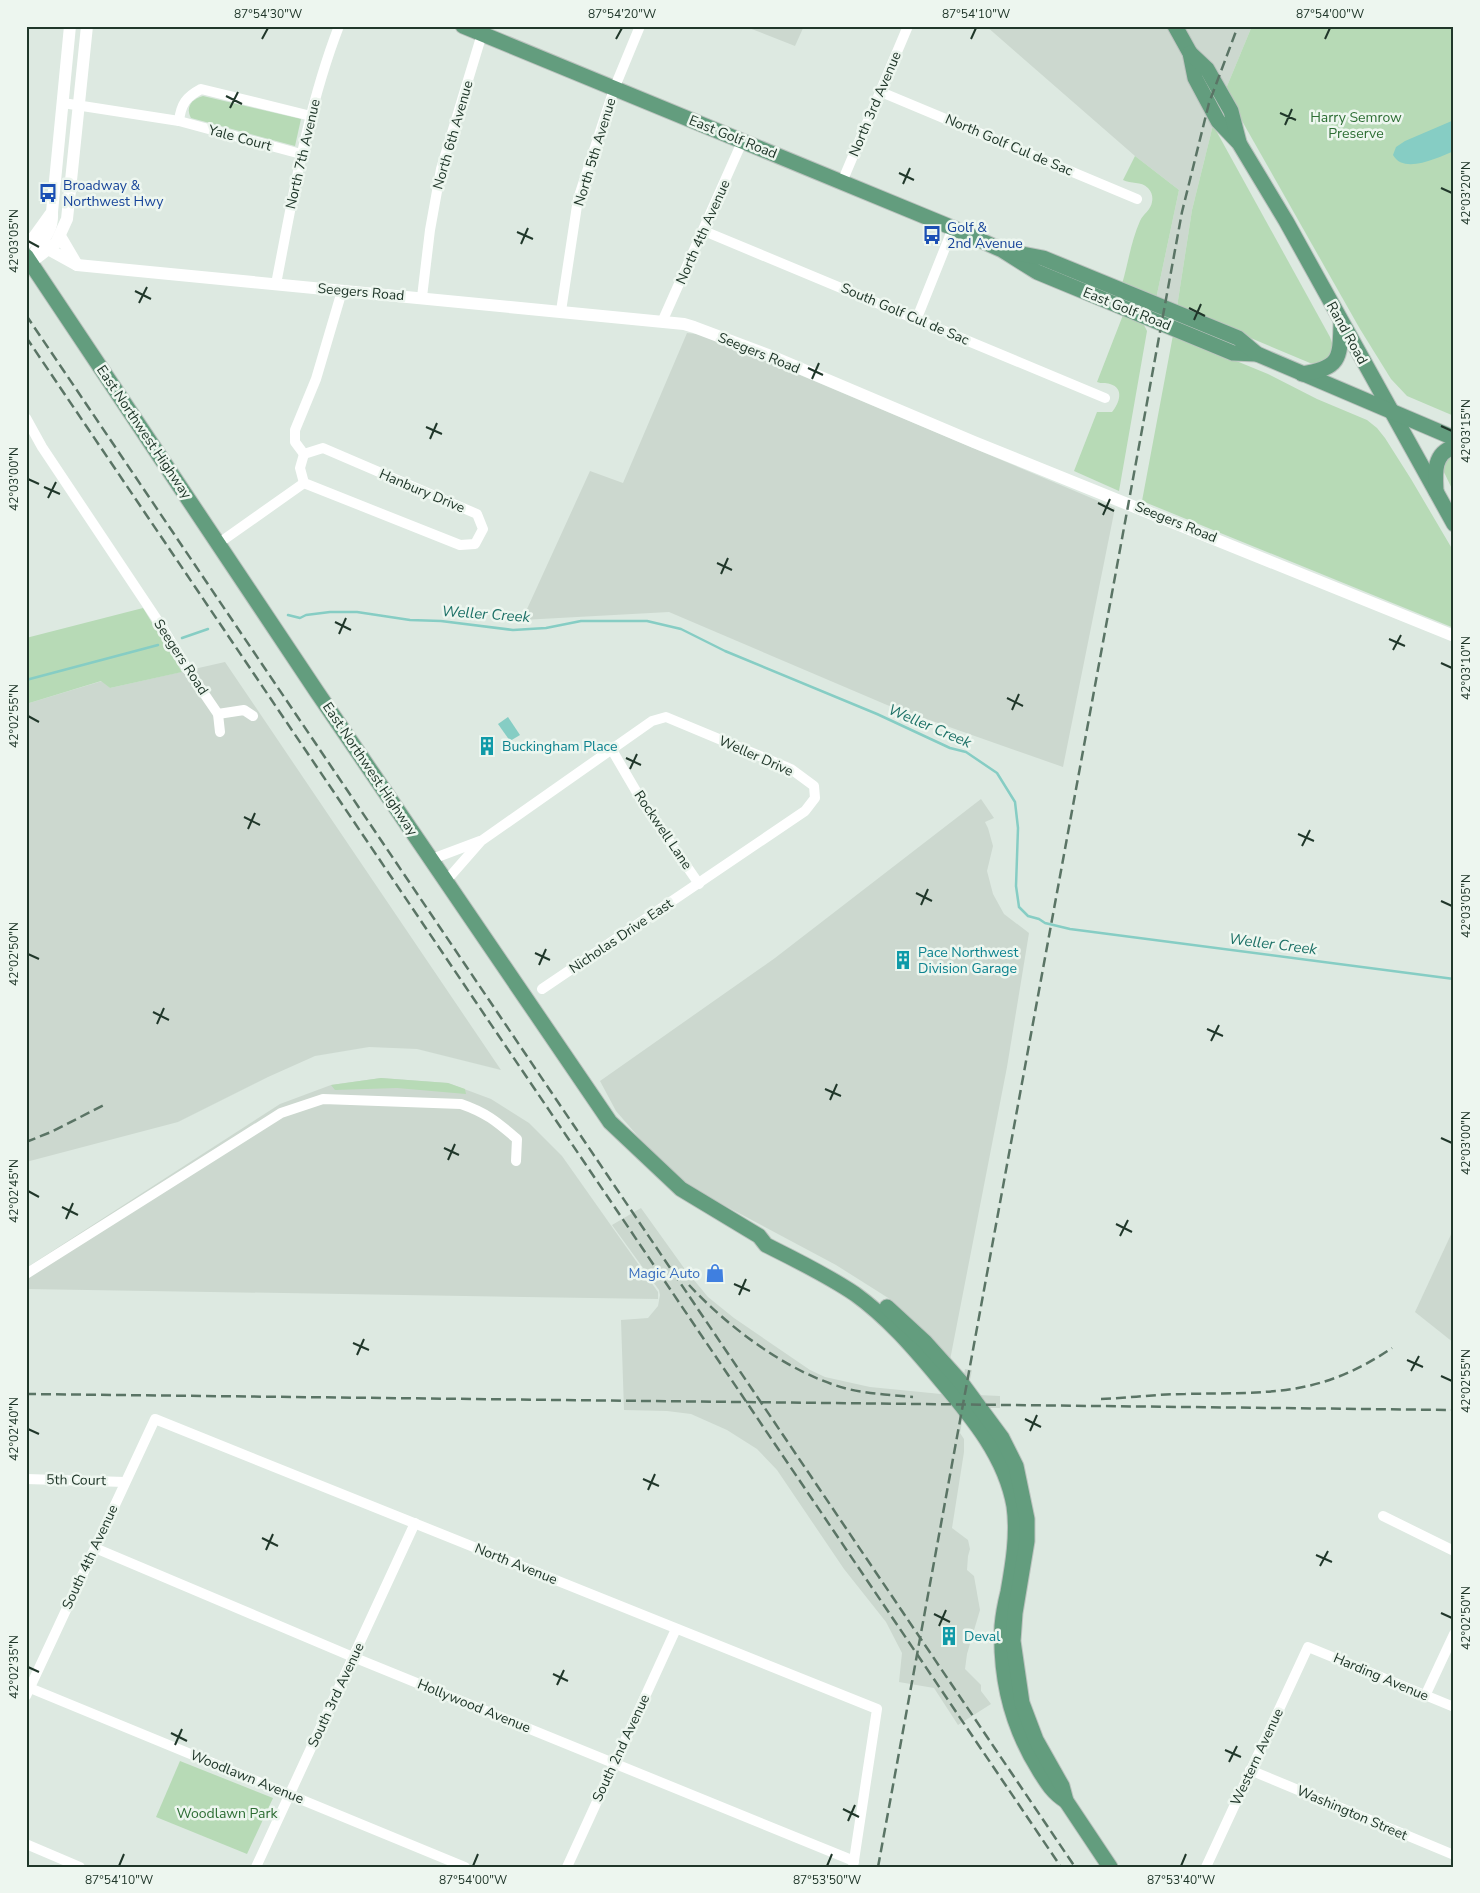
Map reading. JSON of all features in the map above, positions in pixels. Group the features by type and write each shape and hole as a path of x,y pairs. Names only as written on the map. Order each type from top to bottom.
{"main road":[{"name":"East Golf Road","path":"463,26 953,228 1002,250 1043,258 1238,338 1257,354 1454,438"},
{"name":"Rand Road","path":"1175,26 1187,47 1195,78 1218,121 1240,143 1286,221 1454,524"},
{"name":"East Northwest Highway","path":"28,260 317,692 610,1122 681,1189 759,1236 771,1236 839,1272 892,1310 944,1362 983,1410 1002,1438 1016,1466 1027,1519 1027,1541 1013,1641 1022,1703 1032,1731 1062,1786 1066,1802 1110,1867"},
{"path":"1302,374 1319,371 1332,366 1335,362 1339,350 1341,322"},
{"path":"1436,493 1435,474 1437,463 1440,456 1446,450 1454,447"}],"street":[{"path":"28,260 51,229 52,224 70,26"},
{"path":"28,260 56,243 68,219 87,26"},
{"name":"North 7th Avenue","path":"276,284 301,154 325,63 339,26"},
{"name":"North 5th Avenue","path":"561,311 578,199 614,89 640,26"},
{"name":"North 3rd Avenue","path":"842,182 908,26"},
{"name":"North 6th Avenue","path":"422,298 430,230 441,169 482,34"},
{"path":"179,121 180,108 188,96 201,89 311,116"},
{"name":"North Golf Cul de Sac","path":"881,92 1137,199"},
{"name":"Yale Court","path":"63,103 179,121 301,154"},
{"name":"North 4th Avenue","path":"662,322 742,142"},
{"path":"26,243 44,224 52,212"},
{"path":"917,318 953,228"},
{"name":"South Golf Cul de Sac","path":"704,231 917,318 1105,398"},
{"path":"60,236 77,265"},
{"name":"Seegers Road","path":"48,249 77,265 684,324 725,338 974,442 1454,636"},
{"path":"219,543 304,483 300,468 304,454 295,442 295,430 316,379 342,291"},
{"name":"Seegers Road","path":"26,418 42,447 218,714"},
{"name":"Hanbury Drive","path":"304,454 323,448 477,514 484,529 475,544 460,546 304,483"},
{"path":"220,732 218,714 244,710 253,716"},
{"name":"Weller Drive","path":"481,841 652,721 666,717 791,769 814,786 815,798 805,812 699,884"},
{"name":"Rockwell Lane","path":"612,750 643,802 699,884"},
{"path":"432,859 481,841"},
{"path":"446,881 481,841"},
{"name":"Nicholas Drive East","path":"542,989 699,884"},
{"path":"26,1274 281,1113 323,1098 461,1104 480,1111 517,1139 516,1161"},
{"name":"South 4th Avenue","path":"28,1692 155,1419"},
{"name":"North Avenue","path":"155,1419 876,1709 854,1864"},
{"name":"5th Court","path":"26,1479 125,1482"},
{"path":"1383,1516 1454,1551"},
{"name":"South 3rd Avenue","path":"256,1867 415,1523"},
{"name":"Hollywood Avenue","path":"95,1548 854,1864"},
{"name":"South 2nd Avenue","path":"567,1867 676,1629"},
{"path":"1425,1696 1454,1634"},
{"name":"Harding Avenue","path":"1308,1647 1454,1708"},
{"name":"Western Avenue","path":"1206,1867 1308,1647"},
{"name":"Woodlawn Avenue","path":"28,1692 290,1794 465,1867"},
{"name":"Washington Street","path":"1250,1770 1454,1855"},
{"path":"26,1844 80,1867"}],"shaded area":[{"path":"744,26 804,26 795,46"},
{"path":"986,26 1252,26 1225,91 1213,72 1201,103 1213,125 1192,210 1177,307 1156,299 1179,190 1135,156"},
{"path":"687,333 705,335 1115,508 1063,767 887,705 669,612 522,620 590,471 623,483"},
{"path":"225,662 501,1070 417,1049 369,1047 315,1056 178,1122 26,1162 26,704 102,681 110,688"},
{"path":"981,799 994,818 985,822 993,846 987,871 993,894 1004,914 1029,933 1007,1067 950,1360 893,1301 836,1265 686,1185 642,1141 616,1111 600,1081 775,958"},
{"path":"381,1078 448,1083 491,1099 529,1123 562,1156 658,1292 658,1299 26,1289 26,1268 280,1104 331,1085"},
{"path":"641,1208 684,1268 708,1297 734,1318 810,1370 825,1377 870,1387 951,1395 962,1387 965,1369 972,1370 969,1385 978,1395 1000,1396 1000,1408 975,1408 963,1417 960,1433 964,1439 964,1452 952,1528 968,1540 970,1549 967,1570 974,1576 980,1610 967,1654 965,1669 981,1685 981,1691 991,1704 958,1725 934,1688 899,1682 902,1653 886,1622 844,1569 777,1470 757,1449 727,1430 691,1414 667,1411 624,1410 621,1320 648,1318 658,1306 660,1295 659,1290 612,1225"},
{"path":"1454,1228 1454,1343 1415,1312"}],"green space":[{"name":"Harry Semrow Preserve","path":"1252,26 1454,26 1454,416 1407,396 1391,379 1360,329 1225,91"},
{"path":"203,96 301,119 295,146 191,118 189,107 193,101"},
{"path":"1213,125 1330,337 1333,346 1332,357 1319,364 1310,363 1177,307 1192,210"},
{"path":"1135,156 1179,190 1156,299 1122,284 1137,229 1152,200 1152,195 1148,188 1139,183 1123,180"},
{"path":"1123,315 1144,325 1147,331 1119,491 1074,471 1097,412 1112,412 1117,405 1118,389 1108,383 1097,382"},
{"path":"1173,335 1268,374 1317,399 1367,420 1377,428 1411,479 1454,552 1454,628 1142,501"},
{"path":"1454,455 1454,493 1442,468 1447,458"},
{"path":"143,608 182,672 110,688 101,681 26,704 26,638"},
{"path":"381,1078 448,1083 465,1089 466,1094 397,1088 335,1090 331,1085"},
{"name":"Woodlawn Park","path":"180,1761 273,1798 247,1854 156,1817"}],"water":[{"path":"1454,120 1454,151 1422,163 1413,164 1405,164 1398,161 1393,155 1396,147 1405,141"},
{"path":"508,717 520,735 510,741 498,724"}],"waterway":[{"name":"Weller Creek","path":"288,615 300,618 306,615 330,612 357,612 410,620 441,621 513,630 546,628 581,621 647,621 681,629 725,651 877,714 950,748 966,752 997,773 1015,802 1018,828 1016,886 1019,907 1028,916 1045,923 1070,929 1454,979"},
{"name":"Weller Creek","path":"182,638 208,629"},
{"name":"Weller Creek","path":"26,680 158,645"}],"railway":[{"path":"878,1867 1182,212 1209,103 1238,26"},
{"path":"26,315 1075,1867"},
{"path":"26,337 1061,1867"},
{"path":"26,1142 51,1132 106,1104"},
{"path":"689,1285 742,1333 762,1348 804,1372 848,1389 913,1397"},
{"path":"1101,1399 1174,1394 1267,1392 1292,1389 1340,1376 1392,1348"},
{"path":"26,1394 1454,1410"}],"place":[{"name":"Broadway & Northwest Hwy","path":"48,193"},
{"name":"Golf & 2nd Avenue","path":"932,235"},
{"name":"Buckingham Place","path":"487,746"},
{"name":"Pace Northwest Division Garage","path":"903,960"},
{"name":"Magic Auto","path":"715,1273"},
{"name":"Deval","path":"949,1636"}]}
